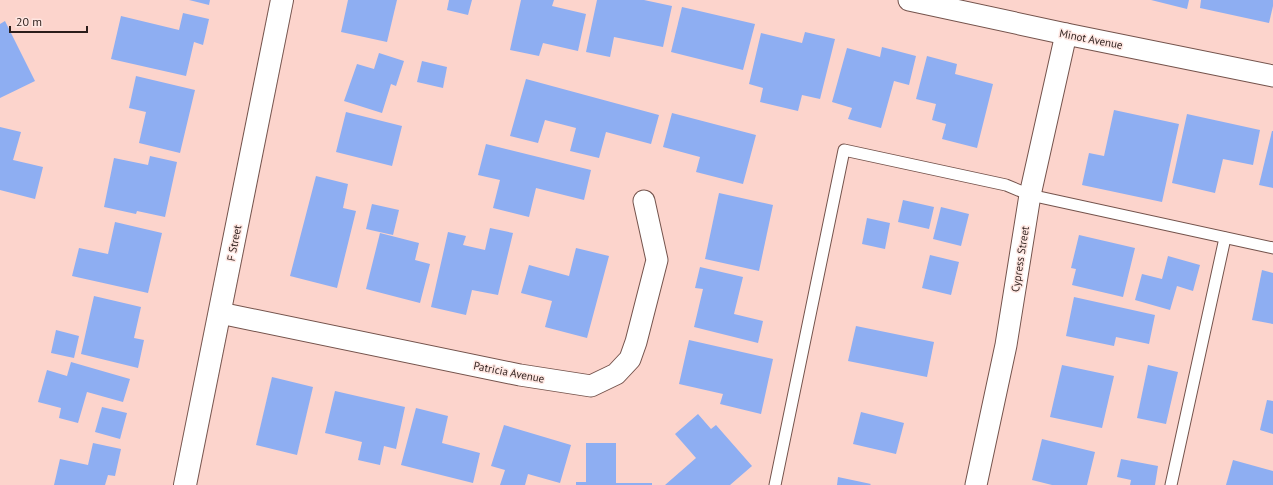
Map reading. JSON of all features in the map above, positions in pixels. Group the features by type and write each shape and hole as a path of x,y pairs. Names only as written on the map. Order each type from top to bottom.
{"main road":[{"name":"F Street","path":"185,485 282,0"}],"street":[{"name":"Minot Avenue","path":"909,0 1273,76"},
{"name":"Cypress Street","path":"976,485 1006,345 1030,195 1066,34"},
{"name":"Patricia Avenue","path":"220,313 514,374 591,386 616,374 630,359 636,342 657,260 644,201"}],"lane":[{"path":"775,485 844,150 1006,185 1030,195 1273,248"},
{"path":"1171,485 1225,238"}],"building":[{"path":"189,0 210,0 209,5"},
{"path":"348,0 397,0 387,42 341,32"},
{"path":"449,0 472,0 468,15 447,10"},
{"path":"521,0 554,0 552,6 586,14 578,51 543,43 539,56 510,50"},
{"path":"597,0 644,0 672,6 663,47 614,37 610,57 586,52"},
{"path":"1151,0 1189,0 1187,9"},
{"path":"1201,0 1273,0 1273,6 1269,23 1200,8"},
{"path":"682,7 755,24 743,70 671,52"},
{"path":"183,13 209,19 203,45 194,42 186,76 111,59 121,16 179,30"},
{"path":"5,21 35,81 0,98 0,24"},
{"path":"805,32 835,39 820,99 802,95 798,111 760,102 763,88 749,84 761,33 802,43"},
{"path":"882,47 916,56 909,85 894,81 881,128 848,119 852,108 832,102 847,48 880,57"},
{"path":"379,53 404,61 396,86 391,84 382,113 344,101 357,64 374,69"},
{"path":"927,56 957,64 955,74 993,84 977,148 942,139 946,124 932,120 936,104 916,99"},
{"path":"422,61 447,67 443,88 417,82"},
{"path":"136,76 195,90 180,153 139,143 146,112 129,108"},
{"path":"526,79 659,115 651,144 606,132 599,158 570,151 576,128 545,120 538,143 510,136"},
{"path":"1114,110 1179,124 1162,202 1082,185 1089,153 1104,156"},
{"path":"346,112 402,126 392,166 336,152"},
{"path":"672,113 756,135 743,184 696,172 700,157 663,147"},
{"path":"1187,114 1260,130 1253,165 1223,159 1215,193 1172,183"},
{"path":"0,127 21,132 13,160 43,167 35,199 0,190"},
{"path":"1273,131 1273,188 1259,185"},
{"path":"486,144 591,170 584,200 536,188 529,217 493,208 500,180 478,175"},
{"path":"150,156 177,162 165,217 137,211 136,214 104,207 114,158 148,165"},
{"path":"316,176 348,184 343,208 356,211 337,288 290,276"},
{"path":"719,193 773,205 759,271 705,259"},
{"path":"903,200 934,207 929,229 898,222"},
{"path":"372,204 399,210 393,235 366,229"},
{"path":"941,207 969,214 961,246 933,239"},
{"path":"867,218 890,223 885,249 862,244"},
{"path":"115,222 162,233 148,293 72,276 79,248 108,254"},
{"path":"490,228 513,233 498,295 472,290 466,315 431,307 448,232 466,236 463,245 485,250"},
{"path":"380,233 419,243 415,260 430,264 420,303 366,289"},
{"path":"1079,235 1135,248 1123,297 1072,285 1076,269 1071,268"},
{"path":"576,248 609,256 587,338 545,327 552,301 521,293 529,265 569,276"},
{"path":"930,255 959,262 951,295 922,288"},
{"path":"1168,256 1200,265 1193,291 1177,286 1170,310 1135,300 1142,274 1162,279"},
{"path":"700,267 743,277 734,314 763,321 758,343 694,327 703,289 695,288"},
{"path":"1262,270 1273,273 1273,324 1252,320"},
{"path":"94,296 141,307 134,338 144,340 138,368 81,354"},
{"path":"1074,297 1155,315 1149,344 1116,337 1114,346 1066,336"},
{"path":"856,326 934,342 927,377 848,361"},
{"path":"56,330 79,336 74,358 51,353"},
{"path":"689,340 773,359 761,414 720,404 723,394 679,384"},
{"path":"71,362 130,379 123,402 87,392 78,423 59,418 61,408 38,402 47,370 67,376"},
{"path":"1062,365 1114,376 1102,428 1050,417"},
{"path":"1148,365 1178,372 1166,424 1137,418"},
{"path":"272,377 313,387 297,455 256,445"},
{"path":"335,391 405,407 396,449 384,446 380,465 358,460 362,442 325,433"},
{"path":"1267,400 1273,401 1273,434 1260,430"},
{"path":"102,407 127,413 120,439 95,432"},
{"path":"416,408 448,416 442,443 480,453 473,483 401,465"},
{"path":"861,412 904,423 896,454 853,444"},
{"path":"698,414 711,429 716,425 752,466 730,485 665,485 696,458 675,434"},
{"path":"504,425 571,445 560,483 528,474 525,485 500,485 505,470 491,466"},
{"path":"1042,439 1095,452 1087,485 1052,485 1032,480"},
{"path":"93,443 121,449 115,476 108,475 105,485 54,485 60,459 88,465"},
{"path":"586,443 616,443 616,483 652,483 652,485 576,485 576,482 586,482"},
{"path":"1121,459 1158,466 1155,485 1130,485 1131,480 1117,477"},
{"path":"1233,460 1273,471 1273,485 1226,485"},
{"path":"838,477 871,484 837,485"}]}
